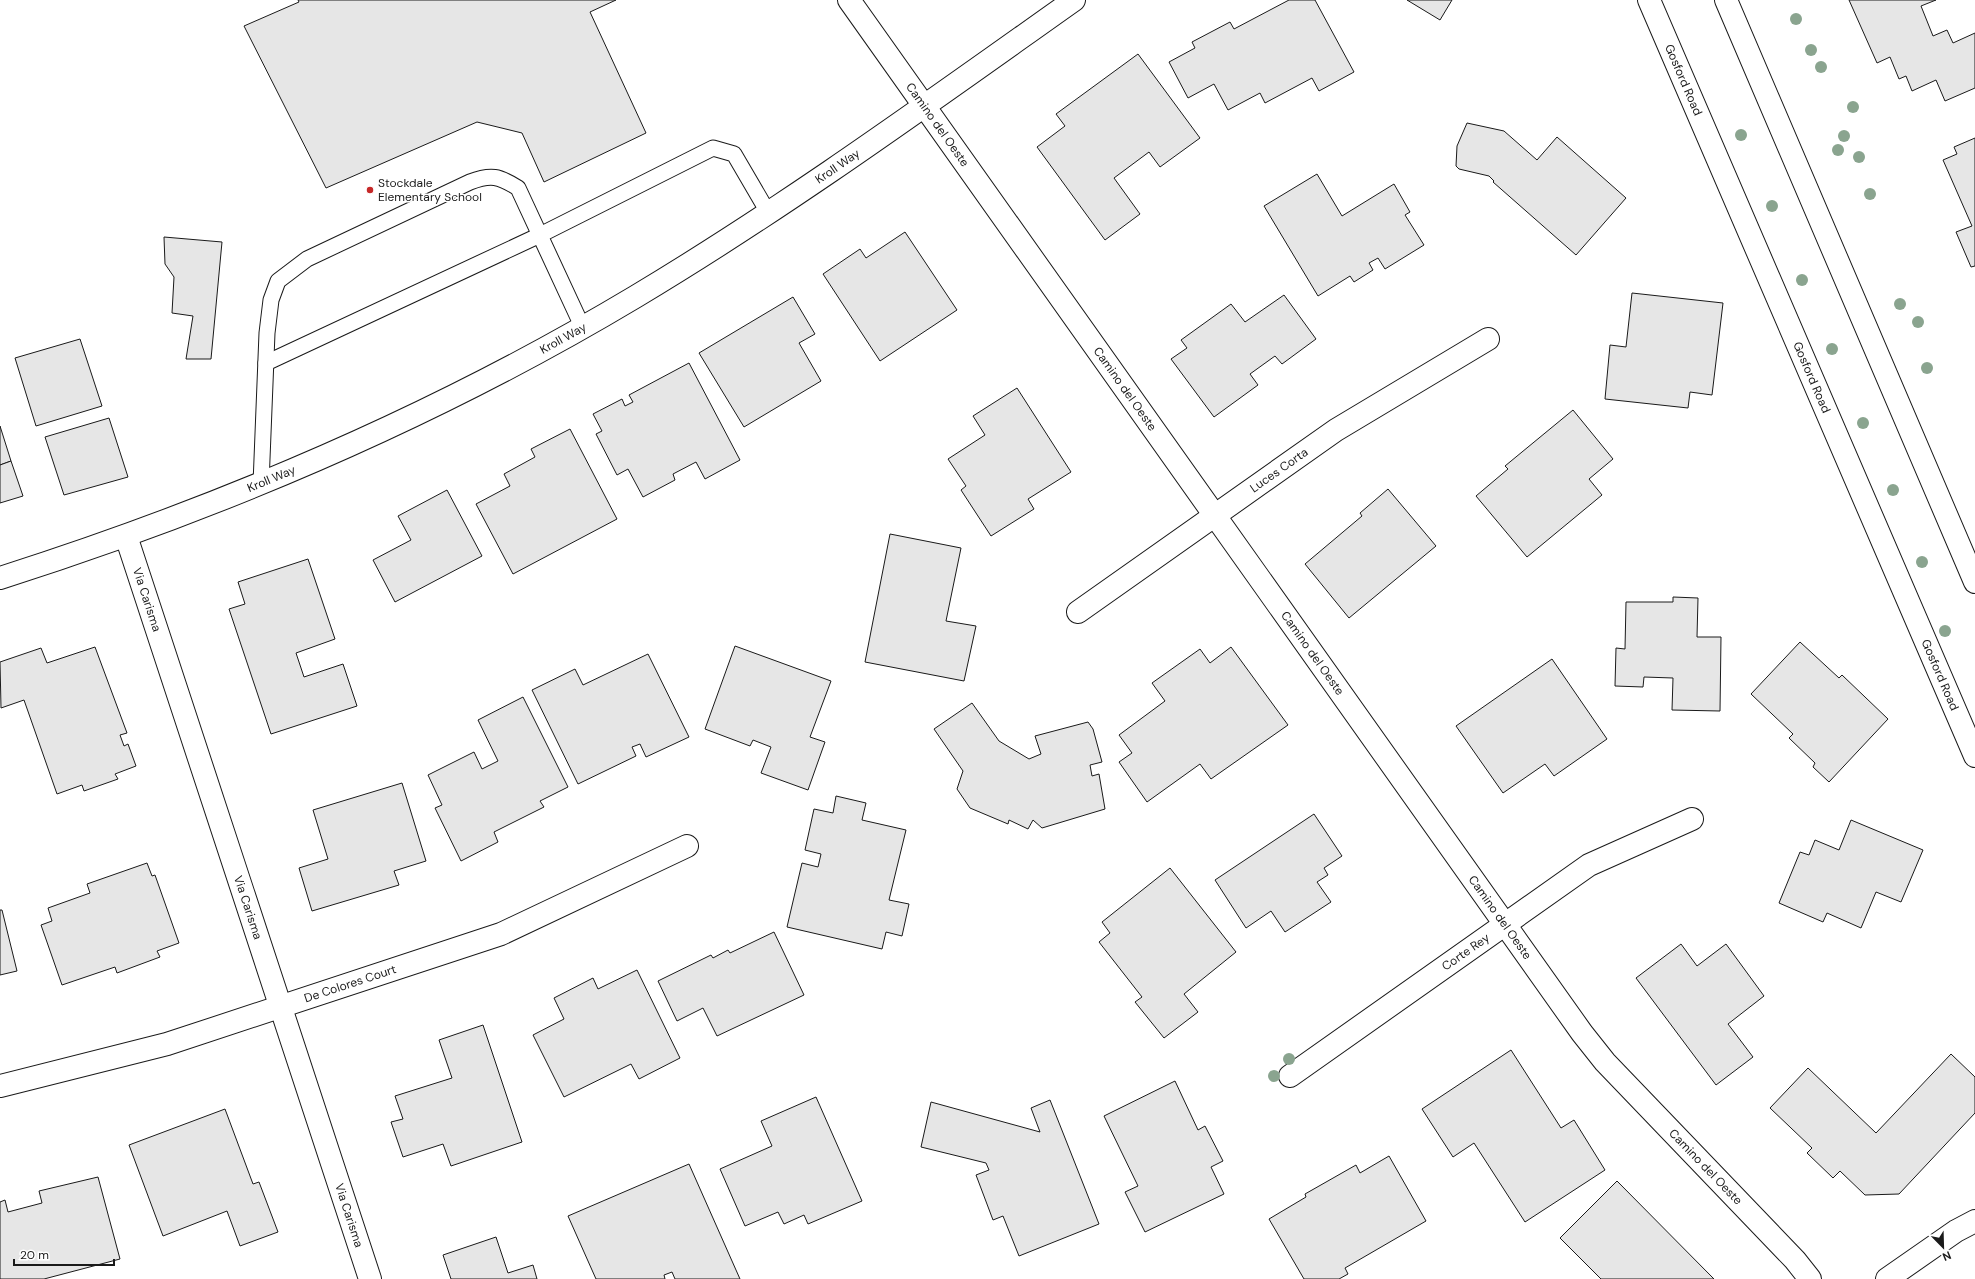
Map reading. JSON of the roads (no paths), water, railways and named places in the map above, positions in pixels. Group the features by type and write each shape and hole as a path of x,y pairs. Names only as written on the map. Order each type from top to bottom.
{"street":[{"name":"Camino del Oeste","path":"849,0 1505,924 1605,1062 1795,1260 1810,1279"},
{"name":"Kroll Way","path":"0,578 126,536 261,484 406,419 494,375 633,298 769,214 1074,0"},
{"name":"Gosford Road","path":"1649,0 1975,756"},
{"path":"1726,0 1975,582"},
{"name":"Luces Corta","path":"1078,612 1336,430 1488,339"},
{"name":"Via Carisma","path":"126,536 370,1279"},
{"name":"Corte Rey","path":"1290,1076 1589,865 1692,819"},
{"name":"De Colores Court","path":"0,1086 167,1044 281,1008 501,934 687,846"},
{"path":"1887,1279 1956,1231 1975,1221"}],"lane":[{"path":"266,363 540,235 713,148 734,154 769,214"},
{"path":"261,484 266,363 271,300 278,281 307,259 470,182 486,176 504,179 518,188 582,326"}],"place":[{"name":"Stockdale Elementary School","path":"370,190"}]}
